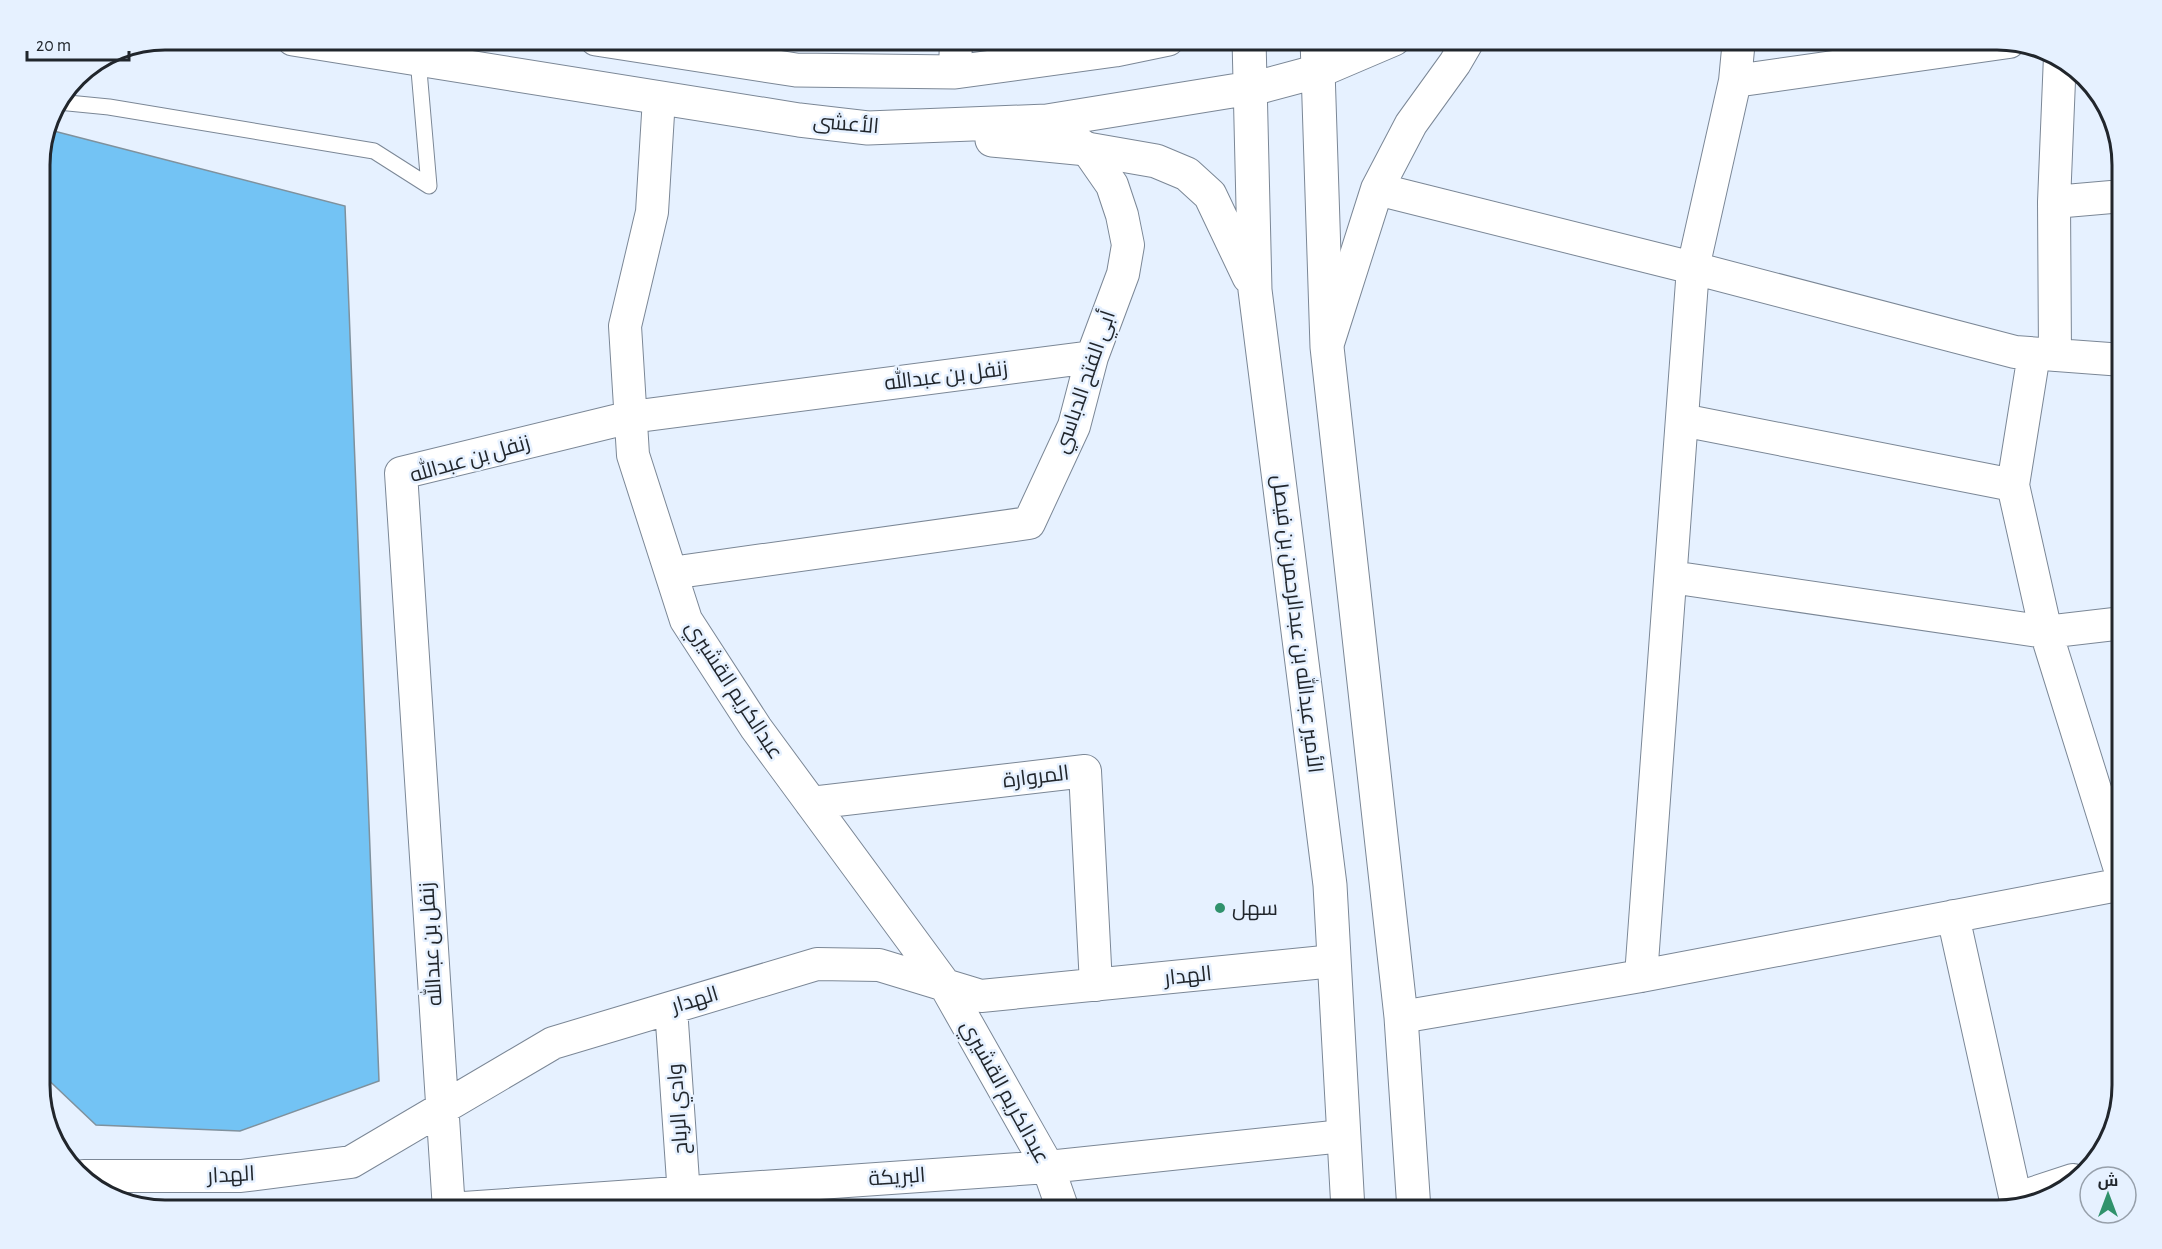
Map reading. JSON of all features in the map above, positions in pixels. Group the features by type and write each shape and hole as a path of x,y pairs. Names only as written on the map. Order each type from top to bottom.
{"main road":[{"name":"الأعشى","path":"362,50 798,120 868,128 1047,121 1251,88 1319,71 1368,50"},
{"path":"694,50 796,70 955,72 1115,50"},
{"name":"الأمير عبدالله بن عبدالرحمن بن فيصل","path":"1249,50 1255,290 1330,885 1347,1200"},
{"path":"1318,50 1327,347 1401,1017 1413,1200"},
{"path":"868,128 1087,149 1156,160 1186,174 1210,195 1255,290"}],"street":[{"path":"955,72 956,50"},
{"path":"1327,347 1377,189 1411,124 1463,50"},
{"path":"1641,976 1693,268 1735,81 1738,50"},
{"path":"1735,81 1953,50"},
{"path":"2060,68 2045,355 2013,484 2046,632 2112,844"},
{"name":"عبدالكريم القشيري","path":"659,98 652,212 625,326 633,455 686,620 756,728 945,985 1048,1167 1060,1200"},
{"name":"أبي الفتح الدباسي","path":"670,573 1029,523 1074,426 1092,357 1123,274 1128,245 1122,215 1112,185 1087,149 1047,121"},
{"path":"1377,189 2015,352 2112,359"},
{"path":"2054,202 2112,197"},
{"name":"زنفل بن عبدالله","path":"441,1109 401,473 631,417 1092,357"},
{"path":"1682,420 2013,484"},
{"path":"1671,577 2046,632 2112,624"},
{"name":"المروارة","path":"811,803 1085,771 1096,985"},
{"path":"1401,1017 1641,976 2112,886"},
{"path":"1953,916 2015,1199"},
{"name":"الهدار","path":"102,1181 241,1176 351,1162 553,1043 817,964 879,965 981,996 1334,962"},
{"name":"وادي الرباح","path":"671,1008 684,1200"},
{"path":"441,1109 448,1200"},
{"name":"البريكة","path":"695,1200 1048,1167 1343,1136"}],"lane":[{"path":"68,103 109,107 374,151 429,186 418,59"}],"building":[{"path":"54,131 345,206 379,1081 240,1131 96,1125 50,1081 50,157"}],"place":[{"name":"سهل","path":"1220,908"}]}
